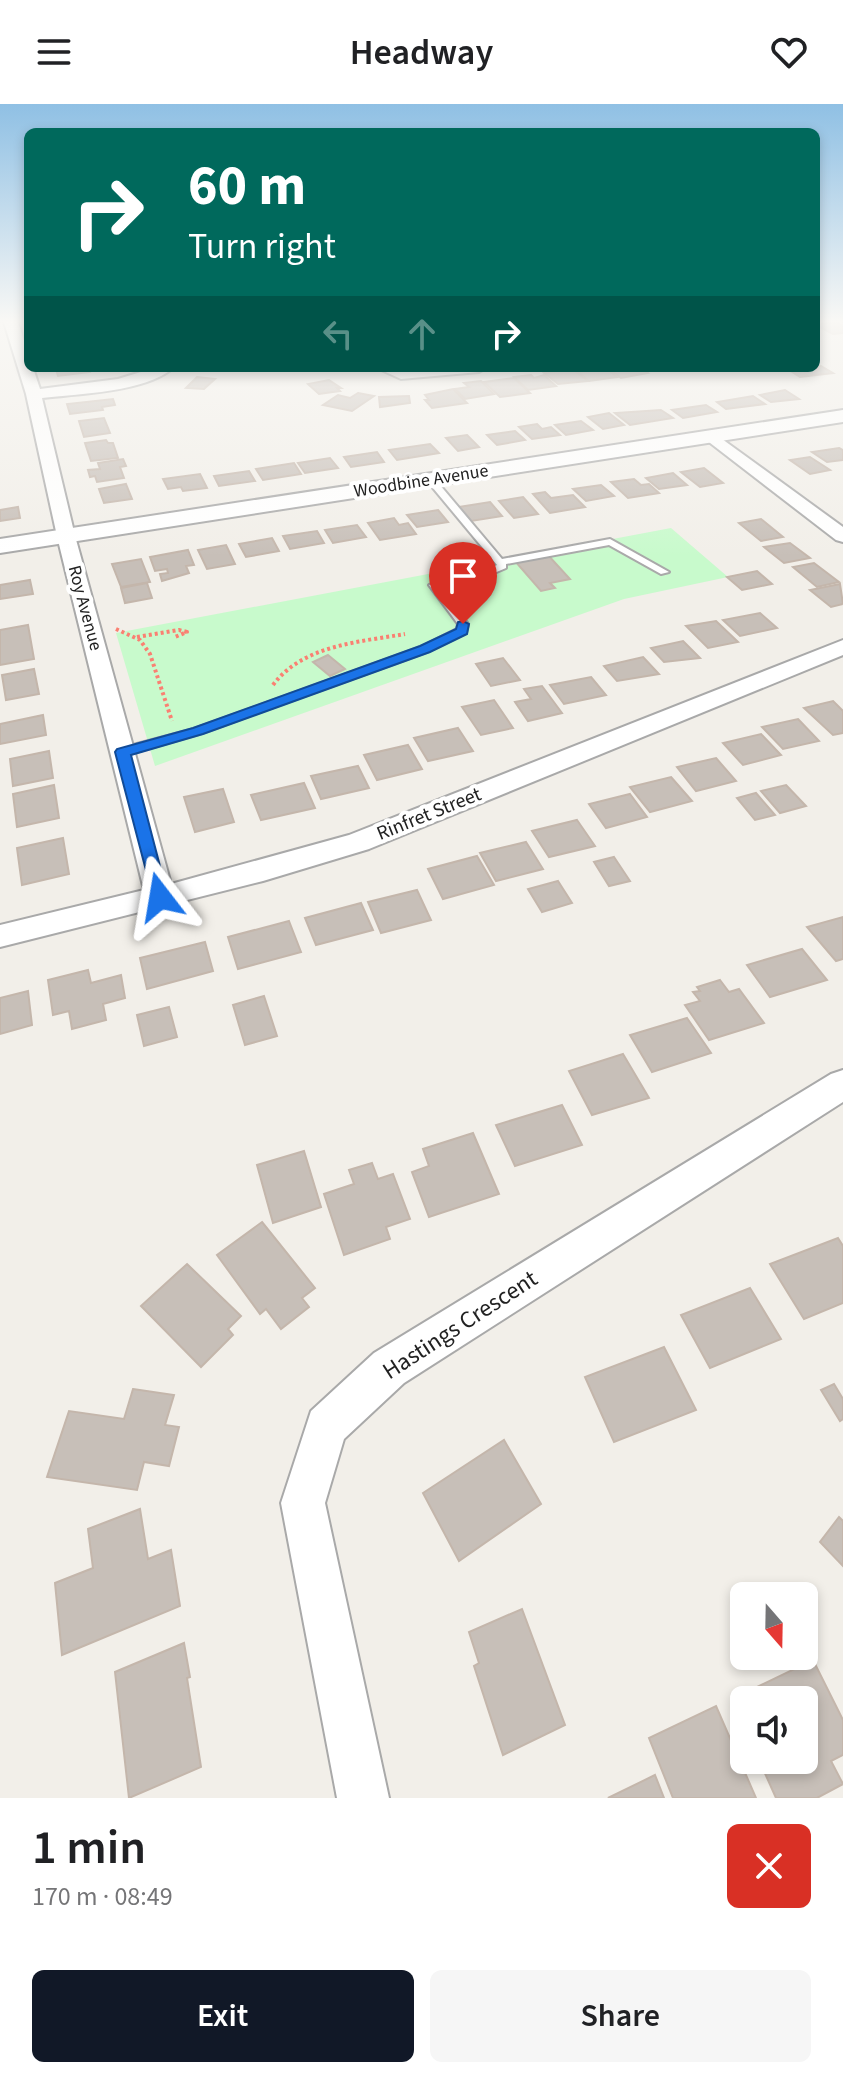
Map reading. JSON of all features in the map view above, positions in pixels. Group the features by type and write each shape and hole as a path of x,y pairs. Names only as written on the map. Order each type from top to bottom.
{"street":[{"name":"Roy Avenue","path":"35,398 66,536 160,897"},
{"name":"Woodbine Avenue","path":"0,546 843,416"},
{"path":"711,436 843,536"},
{"name":"Rinfret Street","path":"0,936 160,897 359,842 843,647"},
{"name":"Hastings Crescent","path":"363,1798 303,1503 326,1426 389,1368 843,1084"}],"lane":[{"path":"122,752 198,731 425,649 462,631 463,624 434,585 477,577 503,566 431,480"},
{"path":"499,562 610,542 664,572"}],"path":[{"path":"113,627 136,637 150,654 174,725"},
{"path":"136,637 179,630 187,632 175,637"},
{"path":"276,702 272,689 275,680 298,660 338,647 410,633"}],"green space":[{"path":"671,528 728,577 624,599 155,766 116,633"}],"building":[{"path":"333,398 371,398 352,411 323,405"},
{"path":"379,398 409,398 410,403 380,407"},
{"path":"427,398 462,398 467,403 432,408 425,400 429,400"},
{"path":"756,398 765,404 726,409 717,402"},
{"path":"765,398 799,399 771,402"},
{"path":"113,399 115,405 102,407 103,410 70,414 67,404"},
{"path":"706,405 717,412 683,418 672,410"},
{"path":"661,410 673,418 630,425 615,413"},
{"path":"609,413 624,425 603,429 588,417"},
{"path":"104,418 110,433 84,437 79,421"},
{"path":"581,421 593,430 566,435 555,425"},
{"path":"537,424 542,429 551,427 560,435 532,439 519,427"},
{"path":"515,431 525,440 497,445 487,435"},
{"path":"467,435 479,447 458,451 446,438"},
{"path":"106,440 113,443 118,458 91,461 85,443"},
{"path":"430,444 439,453 397,460 389,450"},
{"path":"843,450 843,460 827,462 812,452"},
{"path":"377,452 384,462 351,467 344,457"},
{"path":"810,457 830,470 810,474 790,460"},
{"path":"330,458 338,468 305,473 298,463"},
{"path":"123,459 126,466 120,467 124,478 97,482 95,476 90,477 88,470 100,469 98,463"},
{"path":"294,463 301,474 263,480 256,469"},
{"path":"704,468 723,483 700,487 681,472"},
{"path":"249,471 255,481 219,486 214,476"},
{"path":"673,473 687,485 659,489 646,478"},
{"path":"200,474 207,488 168,489 163,479"},
{"path":"634,479 641,485 649,484 659,493 628,498 611,482"},
{"path":"126,484 132,499 104,503 99,489"},
{"path":"601,485 614,496 586,501 573,489"},
{"path":"545,492 551,498 573,495 585,507 550,513 533,494"},
{"path":"523,497 538,514 514,518 499,501"},
{"path":"490,502 502,516 471,521 459,507"},
{"path":"18,507 20,518 0,521 0,510"},
{"path":"438,510 448,522 417,527 407,515"},
{"path":"394,518 399,525 408,523 416,534 380,540 368,523"},
{"path":"761,519 783,537 761,541 739,523"},
{"path":"357,525 366,537 333,543 325,530"},
{"path":"317,531 324,543 290,549 283,536"},
{"path":"272,538 279,551 246,557 239,544"},
{"path":"790,543 810,558 784,563 764,547"},
{"path":"226,545 235,564 207,569 198,550"},
{"path":"188,550 194,565 186,566 189,573 162,581 160,574 168,573 167,569 155,571 150,557"},
{"path":"547,554 570,579 550,583 555,588 541,591 514,560"},
{"path":"141,559 150,582 121,587 112,564"},
{"path":"814,563 839,582 817,587 793,567"},
{"path":"757,571 772,584 742,590 727,577"},
{"path":"30,580 33,594 0,599 0,585"},
{"path":"147,583 152,598 125,603 121,588"},
{"path":"840,584 843,604 831,607 810,590"},
{"path":"760,613 777,628 740,636 723,620"},
{"path":"716,621 738,642 708,648 686,626"},
{"path":"28,625 34,659 0,665 0,630"},
{"path":"683,641 700,658 664,662 651,648"},
{"path":"328,655 345,669 330,676 313,662"},
{"path":"643,657 659,674 617,681 604,666"},
{"path":"503,658 520,680 491,686 476,664"},
{"path":"34,669 39,694 6,700 2,675"},
{"path":"591,677 606,695 564,704 550,685"},
{"path":"542,686 562,713 528,721 515,702 531,699 524,689"},
{"path":"494,700 513,728 481,735 462,707"},
{"path":"833,701 843,711 843,733 833,735 804,708"},
{"path":"43,715 46,735 0,744 0,724"},
{"path":"798,719 819,741 783,749 762,727"},
{"path":"458,728 473,751 428,761 414,738"},
{"path":"761,734 781,755 743,765 723,743"},
{"path":"408,745 422,769 377,780 364,755"},
{"path":"49,751 53,778 13,786 10,759"},
{"path":"716,758 736,781 696,791 677,767"},
{"path":"358,766 369,788 321,799 311,776"},
{"path":"671,777 692,801 650,812 630,787"},
{"path":"304,783 315,808 261,820 251,795"},
{"path":"54,785 59,818 17,827 13,794"},
{"path":"786,785 806,806 780,813 761,791"},
{"path":"223,789 234,822 195,832 184,797"},
{"path":"756,793 775,815 755,820 737,798"},
{"path":"630,794 647,817 606,828 589,804"},
{"path":"577,820 595,846 549,857 532,831"},
{"path":"63,838 69,874 22,885 17,848"},
{"path":"526,842 543,869 496,881 480,853"},
{"path":"477,856 494,885 443,899 428,869"},
{"path":"614,857 630,881 609,886 594,862"},
{"path":"558,881 572,903 542,912 528,889"},
{"path":"417,890 431,920 381,933 368,902"},
{"path":"361,903 373,930 316,945 305,918"},
{"path":"843,917 843,959 836,961 807,927"},
{"path":"289,921 301,952 238,969 228,937"},
{"path":"205,942 213,971 147,989 140,958"},
{"path":"802,949 827,980 770,997 747,965"},
{"path":"88,970 91,983 121,975 125,998 103,1004 106,1020 72,1029 69,1011 53,1015 48,980"},
{"path":"720,980 729,992 739,989 764,1023 709,1040 685,1005 700,1001 693,992 700,991 697,987"},
{"path":"28,991 32,1025 0,1034 0,998"},
{"path":"264,996 277,1036 245,1045 233,1005"},
{"path":"169,1007 177,1037 144,1046 137,1015"},
{"path":"687,1018 711,1053 652,1072 630,1035"},
{"path":"623,1054 649,1098 592,1115 569,1071"},
{"path":"562,1105 582,1145 515,1166 496,1125"},
{"path":"473,1133 499,1194 429,1217 412,1172 429,1166 423,1149"},
{"path":"304,1151 321,1207 273,1223 257,1165"},
{"path":"372,1163 378,1179 393,1174 410,1219 386,1227 390,1239 344,1255 324,1194 354,1184 349,1170"},
{"path":"262,1222 315,1288 302,1298 309,1307 281,1329 266,1309 260,1314 217,1255"},
{"path":"838,1238 843,1246 843,1303 804,1319 770,1264"},
{"path":"187,1264 241,1316 228,1329 233,1335 201,1367 141,1306"},
{"path":"750,1288 781,1339 710,1368 681,1315"},
{"path":"664,1347 696,1410 614,1442 585,1377"},
{"path":"834,1384 843,1399 843,1419 840,1421 821,1390"},
{"path":"133,1389 174,1395 165,1425 179,1427 169,1466 144,1462 137,1490 47,1477 69,1411 124,1419"},
{"path":"504,1440 541,1504 459,1561 423,1493"},
{"path":"140,1509 148,1559 171,1550 180,1606 62,1655 55,1583 93,1568 88,1529"},
{"path":"839,1517 843,1521 843,1566 820,1542"},
{"path":"522,1609 565,1725 503,1755 474,1666 479,1663 469,1632"},
{"path":"184,1643 201,1767 129,1798 115,1672"},
{"path":"792,1670 818,1670 843,1720 843,1755 831,1761 843,1784 817,1798 776,1798 765,1774 818,1774 818,1686 759,1686"},
{"path":"716,1706 730,1738 730,1774 746,1774 756,1798 673,1798 649,1738"},
{"path":"655,1775 664,1798 608,1798"}],"route":[{"path":"160,897 122,752 198,731 425,649 462,631 463,624"}]}
